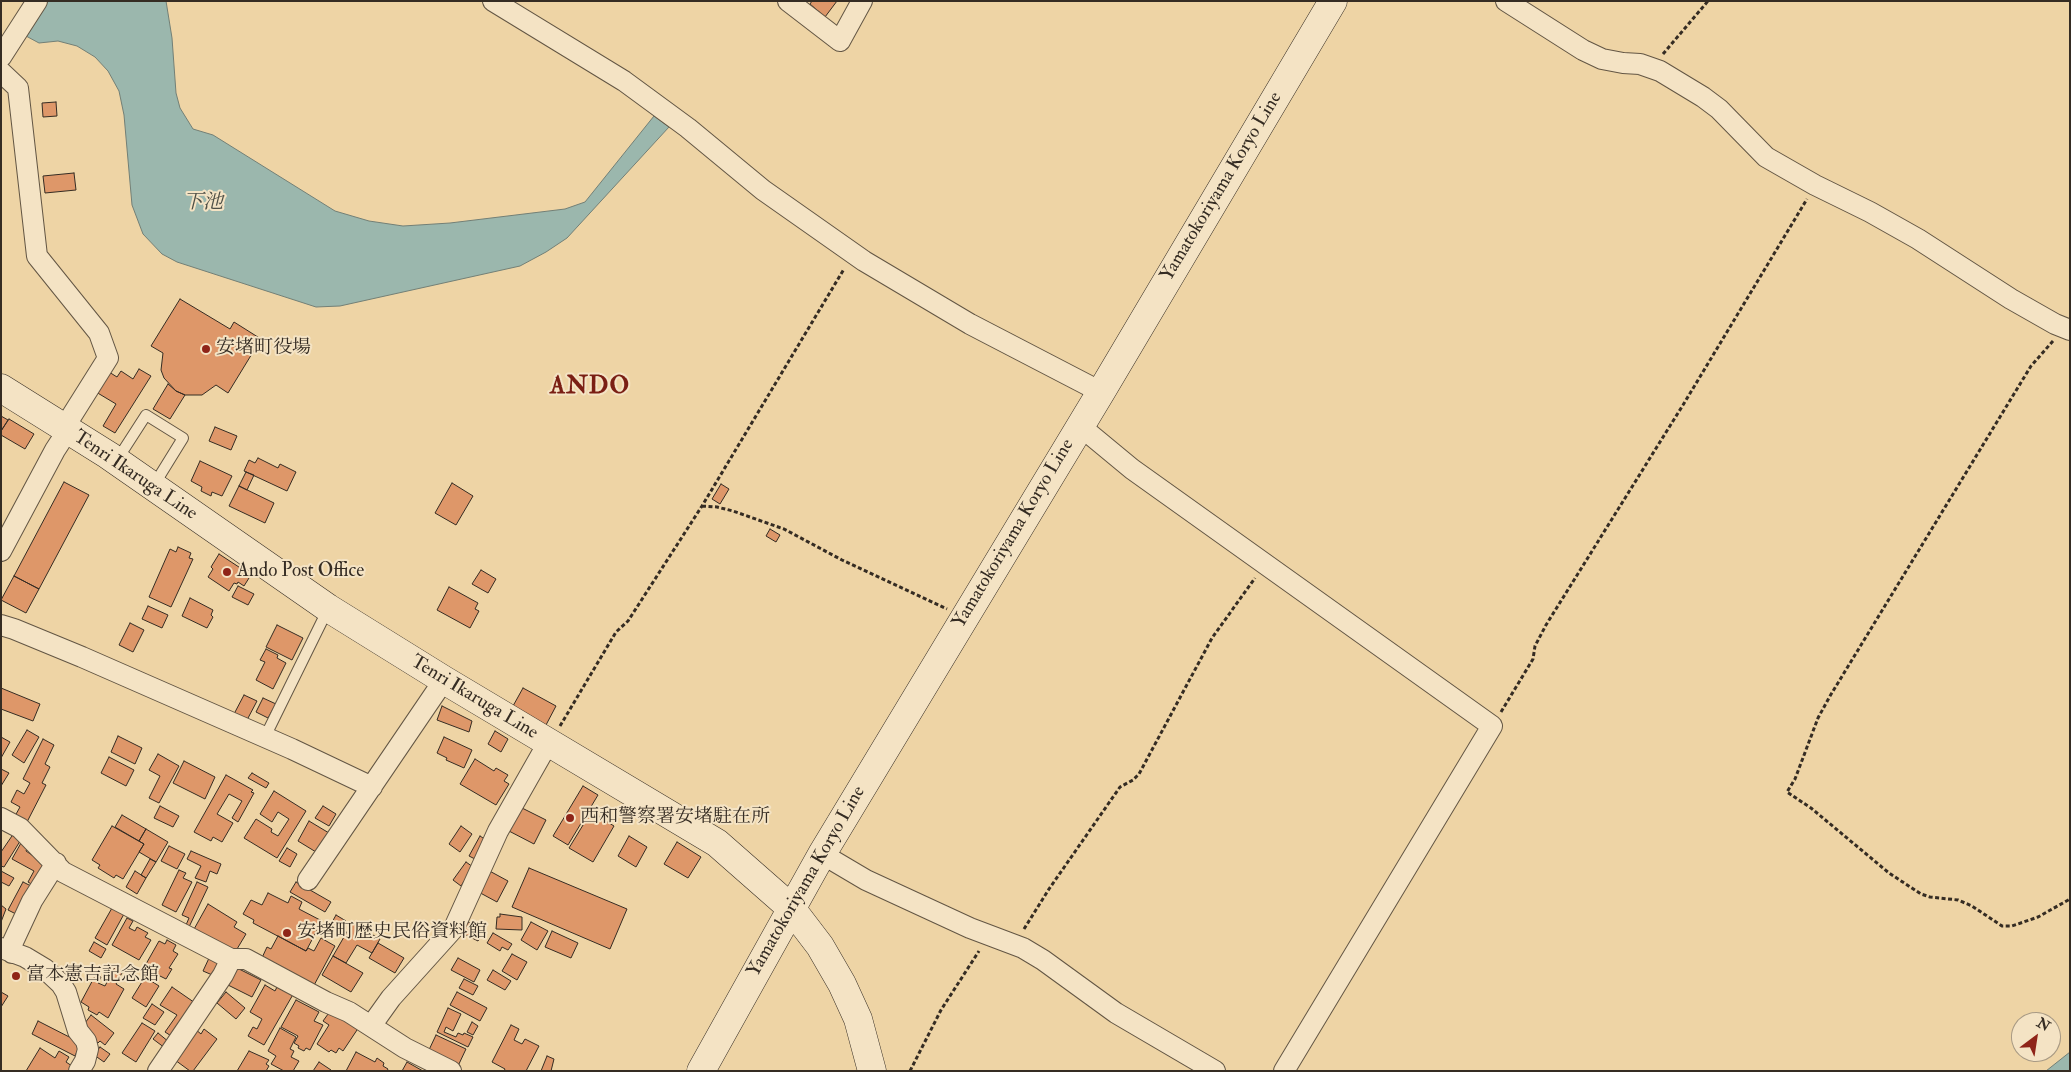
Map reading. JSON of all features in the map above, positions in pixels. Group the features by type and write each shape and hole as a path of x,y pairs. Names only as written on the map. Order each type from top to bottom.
{"main road":[{"name":"Yamatokoriyama Koryo Line","path":"702,1071 822,854 962,619 1101,392 1333,1"},
{"name":"Tenri Ikaruga Line","path":"1,388 116,461 328,608 717,844 791,908 820,946 842,984 858,1019 872,1071"}],"street":[{"path":"1,57 37,1"},
{"path":"494,1 624,80 688,128 763,190 854,255 970,324 1101,392"},
{"path":"788,1 840,41 862,1"},
{"path":"1506,1 1590,53 1609,60 1651,67 1703,97 1733,122 1766,157 1815,186 1870,212 1918,239 2010,298 2055,324 2068,329"},
{"path":"1,551 66,429 108,358 99,333 37,256 18,88 5,76"},
{"path":"1080,426 1132,469 1492,726 1284,1071"},
{"path":"1,625 14,628 82,657 265,737 372,787"},
{"path":"308,880 444,680"},
{"path":"371,1026 391,998 454,928 498,830 548,743"},
{"path":"1,818 20,828 63,872 232,959 246,959 326,1002 349,1012 405,1048 451,1071"},
{"path":"822,854 866,880 970,928 1007,942 1043,960 1116,1013 1214,1071"},
{"path":"56,863 32,901 7,951 25,957 45,969 61,984 66,992 78,1031 86,1041 88,1049 85,1061 79,1071"},
{"path":"158,1071 232,959"}],"lane":[{"path":"116,461 146,415 183,438 153,486"},
{"path":"265,737 328,608"}],"path":[{"path":"1651,67 1708,1"},
{"path":"1492,726 1533,659 1535,646 1546,625 1683,405 1815,186"},
{"path":"548,743 616,632 628,621 702,506 837,279 854,255"},
{"path":"2068,329 2031,366 1840,680 1818,718 1798,772 1787,792 1810,808 1889,873 1921,894 1930,897 1958,900 1972,906 2002,926 2012,926 2038,917 2070,899"},
{"path":"702,506 733,511 784,529 858,568 942,606 962,619"},
{"path":"910,1071 941,1010 981,948 1007,942 1049,889 1120,787 1133,780 1139,774 1212,638 1264,565"}],"water":[{"name":"下池","path":"48,1 166,1 172,38 176,93 180,108 193,129 213,135 335,211 369,221 403,226 450,223 565,209 585,202 654,116 669,127 567,238 520,266 340,306 316,307 177,262 162,254 143,234 132,205 124,115 119,91 108,71 95,57 77,46 58,41 39,43 26,36"},
{"path":"2070,1052 2070,1071 2046,1071 2057,1062 2061,1062 2061,1059"}],"building":[{"path":"812,1 837,1 825,17 810,4"},
{"path":"56,102 57,116 43,117 42,103"},
{"path":"74,173 76,190 45,193 43,176"},
{"name":"安堵町役場","path":"180,299 230,329 234,322 261,339 228,393 216,385 202,395 185,395 176,391 164,378 161,370 163,353 151,346"},
{"path":"139,369 151,376 115,433 103,426 116,404 96,392 109,372 117,377 121,371 133,379"},
{"path":"168,384 176,391 185,395 170,419 153,409"},
{"path":"1,416 8,420 1,431"},
{"path":"9,419 34,434 25,449 1,435 1,431"},
{"path":"215,427 237,436 231,450 209,441"},
{"path":"258,458 278,468 280,464 296,472 287,491 244,471 249,460 255,463"},
{"path":"200,461 232,476 222,496 212,492 211,496 201,491 202,487 191,481"},
{"path":"246,472 254,475 247,490 239,486"},
{"path":"64,482 89,495 39,589 14,576"},
{"path":"452,483 473,496 456,525 435,513"},
{"path":"721,484 729,489 720,504 712,499"},
{"path":"239,486 274,503 265,523 229,506"},
{"path":"770,529 780,535 776,542 766,536"},
{"path":"178,547 191,553 189,558 193,559 171,607 149,597 170,549 176,552"},
{"name":"Ando Post Office","path":"219,554 245,571 243,574 249,578 244,586 238,582 237,584 234,583 229,591 208,577 213,569 211,567"},
{"path":"481,570 496,579 488,593 472,584"},
{"path":"14,576 39,589 26,613 1,600"},
{"path":"238,586 254,594 248,605 232,597"},
{"path":"449,587 478,603 475,609 479,611 470,628 437,610"},
{"path":"190,598 213,610 211,615 213,617 207,628 182,616"},
{"path":"148,606 168,615 162,628 142,619"},
{"path":"130,623 144,630 133,652 119,645"},
{"path":"277,625 303,638 292,660 266,647"},
{"path":"266,649 278,655 277,658 286,663 273,689 256,680 265,662 260,660"},
{"path":"1,688 40,704 33,721 1,709"},
{"path":"523,688 556,706 546,725 513,706"},
{"path":"244,695 257,701 247,720 234,714"},
{"path":"263,698 276,704 268,718 256,712"},
{"path":"442,706 472,721 469,732 437,720"},
{"path":"27,730 39,737 24,763 12,755"},
{"path":"495,731 508,739 501,752 488,744"},
{"path":"118,736 142,748 135,764 111,752"},
{"path":"1,737 10,742 1,758"},
{"path":"444,737 472,750 464,768 446,760 447,758 437,753"},
{"path":"43,739 54,745 45,764 50,767 42,783 46,785 27,822 15,816 20,807 11,802 17,790 24,794 30,783 23,779"},
{"path":"158,754 179,766 159,803 149,798 160,776 149,770"},
{"path":"109,757 134,770 126,786 101,773"},
{"path":"475,759 494,771 496,768 508,775 504,781 509,784 496,805 460,784"},
{"path":"184,761 215,777 205,799 173,783"},
{"path":"1,769 9,773 1,786"},
{"path":"252,773 269,783 266,788 248,778"},
{"path":"226,775 253,790 251,792 254,793 238,822 232,818 242,801 229,794 217,814 233,823 222,842 213,837 211,841 194,832"},
{"path":"583,786 598,795 568,845 553,836"},
{"path":"274,791 306,811 277,858 244,838 256,819 272,829 271,832 278,836 289,819 278,812 272,822 260,814"},
{"path":"160,806 179,816 173,827 154,818"},
{"path":"323,806 336,814 329,826 315,818"},
{"path":"518,806 546,820 534,844 507,830"},
{"path":"591,812 614,826 593,862 569,848"},
{"path":"122,815 146,829 139,841 115,827"},
{"path":"309,821 329,833 316,852 298,841"},
{"path":"112,826 144,844 123,879 116,875 114,878 98,868 100,865 92,860"},
{"path":"461,826 472,834 460,852 449,844"},
{"path":"146,829 168,842 156,862 139,852 144,844 139,841"},
{"path":"14,833 22,838 4,867 1,866 1,852"},
{"path":"480,836 486,840 475,859 469,856"},
{"path":"629,836 647,847 636,867 618,856"},
{"path":"677,842 701,857 688,878 664,864"},
{"path":"21,843 28,846 26,851 45,864 33,885 28,882 34,871 12,859"},
{"path":"169,846 185,854 177,869 161,861"},
{"path":"287,848 297,854 290,867 279,861"},
{"path":"191,851 221,864 217,874 210,871 206,882 195,878 201,866 187,859"},
{"path":"150,859 156,862 146,878 141,875"},
{"path":"466,862 473,867 461,886 453,880"},
{"path":"484,868 508,881 497,902 473,889"},
{"path":"529,868 627,909 610,949 512,907"},
{"path":"179,870 186,873 183,878 192,882 176,912 162,905"},
{"path":"1,871 14,878 9,886 1,882"},
{"path":"135,871 146,878 137,894 126,887"},
{"path":"23,882 33,887 18,915 8,910"},
{"path":"197,882 208,887 189,927 186,925 189,918 182,915"},
{"path":"296,882 331,902 325,912 290,892"},
{"path":"268,893 288,903 291,896 302,902 299,909 322,921 306,951 253,923 254,920 243,914 251,900 262,905"},
{"path":"208,904 237,922 234,927 246,934 234,954 193,931"},
{"path":"1,905 6,909 1,922"},
{"path":"112,908 124,914 107,945 95,938"},
{"path":"500,914 522,917 522,930 496,929 497,917 500,917"},
{"path":"336,915 346,921 339,931 330,926"},
{"path":"127,918 133,921 129,928 135,931 137,927 148,933 145,937 151,940 139,960 112,945"},
{"path":"466,921 484,930 478,941 460,932"},
{"path":"531,922 548,931 537,950 521,940"},
{"path":"352,923 380,939 372,953 357,945 346,963 333,956"},
{"path":"552,931 578,943 571,958 545,947"},
{"path":"493,933 512,944 508,950 502,947 500,951 487,943"},
{"path":"278,936 306,951 308,948 314,951 321,938 335,946 312,989 260,962 267,947 271,949"},
{"path":"167,940 176,945 173,951 178,954 169,968 172,969 166,979 156,974 158,971 146,964 159,941 165,944"},
{"path":"94,942 106,949 101,958 89,951"},
{"path":"378,943 404,958 395,973 369,958"},
{"path":"512,954 527,962 517,980 502,971"},
{"path":"210,956 224,962 217,977 203,971"},
{"path":"333,956 363,973 351,992 322,975"},
{"path":"458,958 480,970 474,982 451,970"},
{"path":"115,967 123,971 116,984 124,989 108,1018 99,1012 97,1015 88,1010 89,1007 81,1002 96,974 101,977 98,983 105,986"},
{"path":"237,968 261,980 252,997 228,985"},
{"path":"493,970 511,981 505,990 487,980"},
{"path":"145,977 159,986 146,1007 132,998"},
{"path":"464,979 478,986 473,995 459,988"},
{"path":"265,985 275,991 277,987 295,991 264,1045 248,1036 253,1027 257,1029 262,1019 250,1012"},
{"path":"172,987 198,1005 176,1039 165,1032 177,1015 160,1005"},
{"path":"1,992 8,996 1,1007"},
{"path":"226,992 245,1008 236,1019 217,1003"},
{"path":"457,992 487,1008 480,1021 450,1005"},
{"path":"296,1000 319,1012 314,1021 323,1025 310,1050 306,1048 304,1051 298,1048 299,1046 294,1043 298,1036 281,1027"},
{"path":"152,1004 164,1012 155,1025 143,1018"},
{"path":"448,1008 461,1014 453,1031 446,1027 444,1032 456,1037 458,1033 463,1035 464,1033 473,1037 468,1047 437,1032"},
{"path":"331,1010 359,1027 343,1051 339,1048 336,1053 331,1050 329,1052 317,1044 329,1025 323,1021"},
{"path":"91,1015 114,1033 105,1045 100,1041 98,1043 82,1027"},
{"path":"38,1021 81,1043 75,1056 32,1034"},
{"path":"472,1022 478,1026 473,1035 467,1032"},
{"path":"142,1023 155,1031 136,1062 122,1053"},
{"path":"511,1025 519,1029 514,1040 522,1044 525,1039 539,1046 526,1071 504,1071 505,1069 492,1062"},
{"path":"280,1028 296,1037 290,1049 294,1051 291,1057 299,1061 293,1071 284,1071 271,1064 276,1056 268,1051"},
{"path":"195,1029 201,1034 204,1029 217,1039 193,1071 190,1071 175,1060"},
{"path":"158,1033 169,1042 165,1048 153,1039"},
{"path":"436,1035 466,1049 458,1066 428,1052"},
{"path":"100,1047 110,1054 104,1062 94,1055"},
{"path":"40,1048 55,1058 59,1051 69,1057 66,1062 75,1068 73,1071 26,1071"},
{"path":"249,1051 269,1060 266,1064 269,1066 266,1071 237,1071"},
{"path":"356,1052 375,1062 377,1058 384,1063 383,1066 388,1069 387,1071 346,1071"},
{"path":"547,1056 554,1059 551,1071 541,1071"},
{"path":"319,1062 331,1070 331,1071 313,1071"},
{"path":"407,1062 423,1071 402,1071"}],"place":[{"name":"安堵町役場","path":"206,349"},
{"name":"Ando Post Office","path":"227,572"},
{"name":"西和警察署安堵駐在所","path":"570,818"},
{"name":"安堵町歴史民俗資料館","path":"287,933"},
{"name":"富本憲吉記念館","path":"16,976"}],"district":[{"name":"ANDO","path":"590,388"}]}
